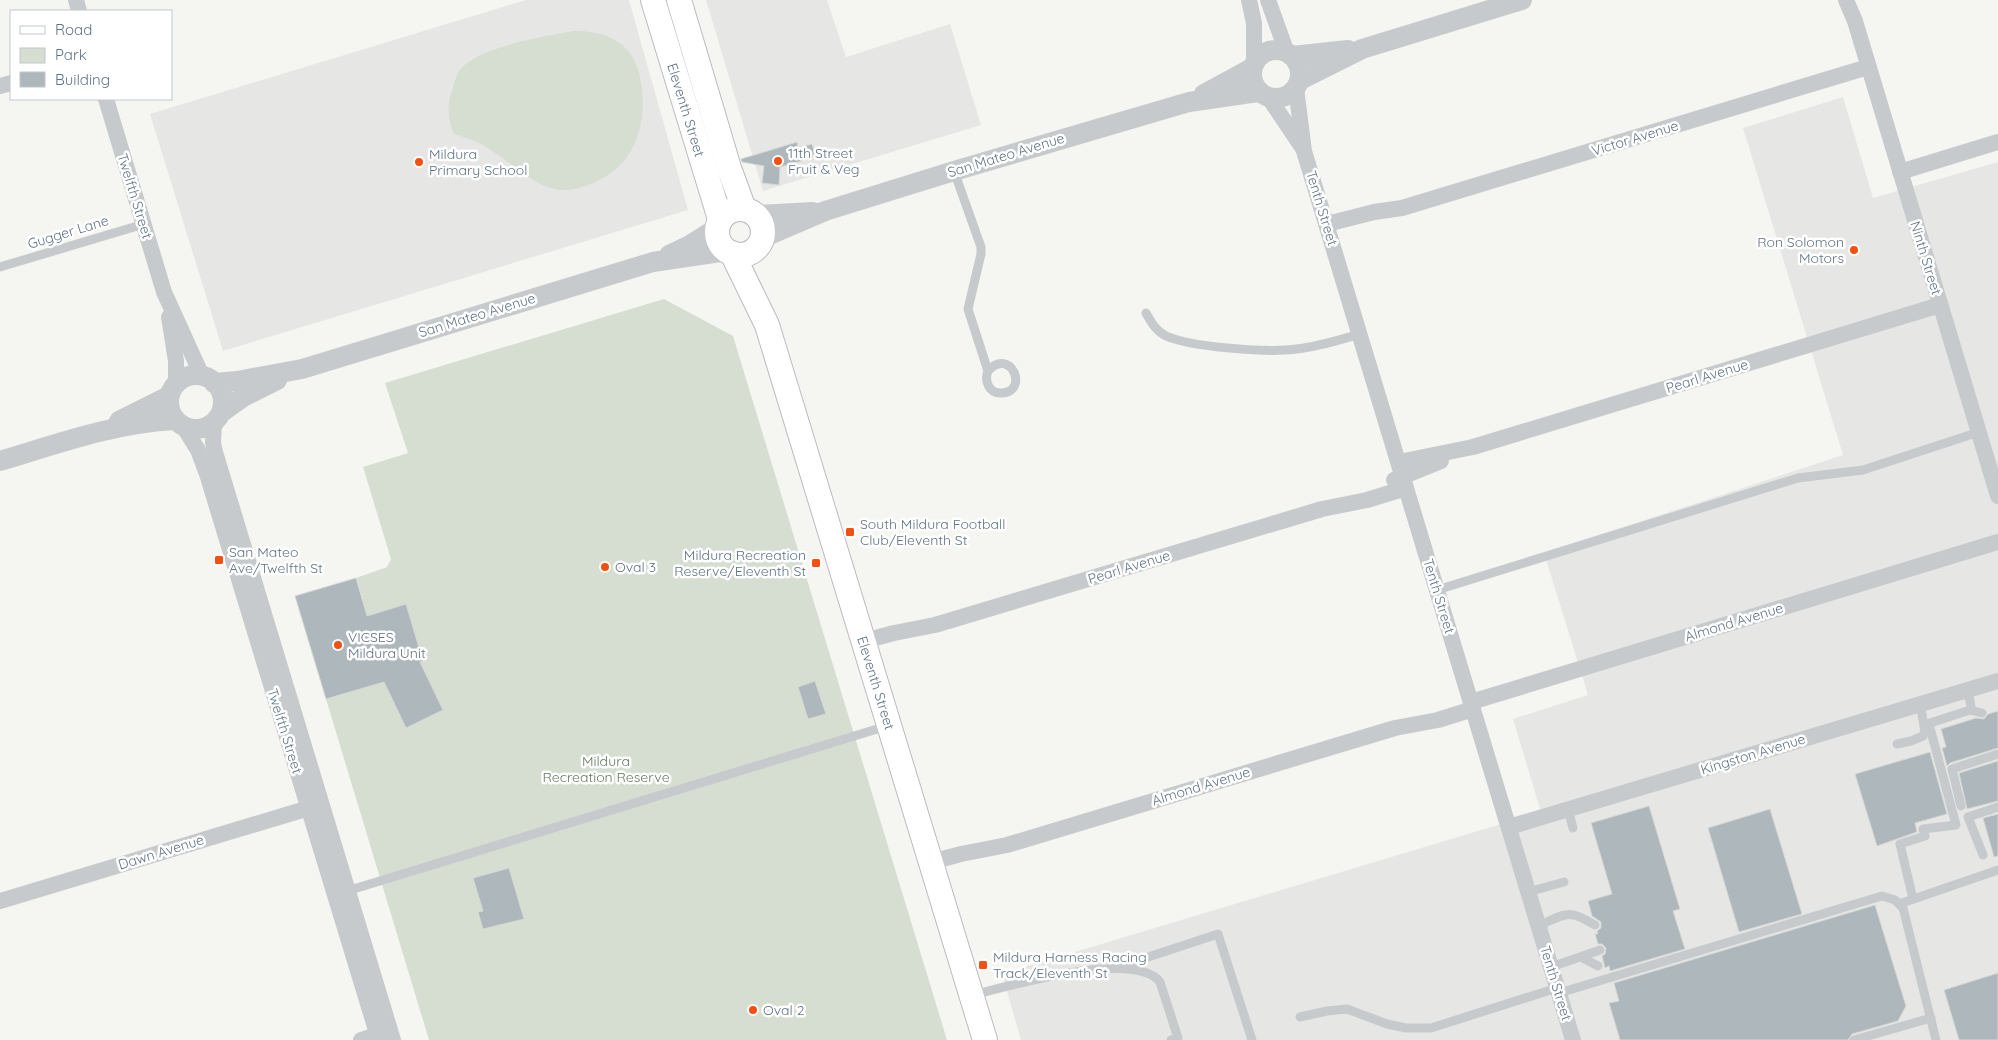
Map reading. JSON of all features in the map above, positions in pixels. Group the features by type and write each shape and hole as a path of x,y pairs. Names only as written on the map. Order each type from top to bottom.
{"main road":[{"name":"Eleventh Street","path":"653,0 718,223"},
{"name":"Eleventh Street","path":"679,0 729,168 750,212"},
{"path":"730,210 750,212 762,226 760,242 746,254 729,252 718,241 718,223 730,210"},
{"name":"Eleventh Street","path":"760,242 767,325"},
{"name":"Eleventh Street","path":"729,252 767,325 985,1040"}],"street":[{"path":"1249,0 1254,23 1251,76 1253,85 1264,95 1284,98 1298,84 1362,48"},
{"path":"1268,0 1290,54 1299,67 1298,84"},
{"path":"1253,65 1265,52 1272,50 1290,54 1362,48 1522,0"},
{"name":"Ninth Street","path":"1846,0 1998,496"},
{"name":"Ninth Street","path":"1852,0 1854,21"},
{"name":"San Mateo Avenue","path":"1188,102 1253,65"},
{"name":"Victor Avenue","path":"1328,230 1374,212 1402,208 1868,67"},
{"name":"Tenth Street","path":"1298,84 1304,151 1573,1040"},
{"name":"San Mateo Avenue","path":"760,242 824,212 954,171 1188,102 1264,95"},
{"name":"Tenth Street","path":"1264,95 1304,151"},
{"name":"Twelfth Street","path":"106,100 164,292 176,361 172,390"},
{"path":"1900,172 1998,142"},
{"name":"San Mateo Avenue","path":"750,212 824,212"},
{"name":"San Mateo Avenue","path":"208,379 237,381 302,369 653,262 690,245 718,223"},
{"name":"San Mateo Avenue","path":"653,262 729,252"},
{"name":"Twelfth Street","path":"164,292 208,379"},
{"name":"Pearl Avenue","path":"866,647 894,633 935,625 1322,508 1473,447 1940,305"},
{"name":"San Mateo Avenue","path":"218,417 243,397 302,369"},
{"path":"0,461 99,431 152,421 179,423 191,430 207,428 218,417 222,396 208,379 188,376 172,390 99,431"},
{"path":"172,390 168,405 179,423"},
{"name":"Twelfth Street","path":"218,417 213,443 217,460 315,806 384,1036"},
{"name":"Twelfth Street","path":"179,423 198,450 207,474 315,806 347,891 384,1036"},
{"name":"Almond Avenue","path":"933,867 961,854 1007,845 1395,728 1438,720 1471,703 1998,542"},
{"name":"Kingston Avenue","path":"1509,827 1998,681"},
{"name":"Dawn Avenue","path":"0,901 315,806"},
{"path":"361,1040 384,1036"}],"lane":[{"path":"954,171 981,247 968,309 988,371"},
{"name":"Gugger Lane","path":"0,267 144,224"},
{"path":"1146,313 1158,332 1165,336 1185,342 1235,348 1294,350 1360,334"},
{"path":"1437,590 1798,478 1863,470 1979,432"},
{"path":"1968,690 1970,710"},
{"path":"1913,899 1900,844 1924,836 1923,829 1956,825 1920,704"},
{"path":"1926,724 1970,710 1982,714"},
{"path":"1898,744 1923,736 1926,724"},
{"path":"347,891 889,726"},
{"path":"1961,806 1952,770 1998,754"},
{"path":"1983,855 1968,817 1998,807"},
{"path":"1568,809 1573,828"},
{"path":"1899,904 1998,870"},
{"path":"1528,892 1564,882"},
{"path":"1300,1017 1346,1009 1387,1024 1406,1028 1431,1028 1882,896 1889,896 1903,908 1936,1040"},
{"path":"1538,926 1564,915 1574,914 1595,925"},
{"path":"1110,970 1218,934 1252,1040"},
{"path":"1551,967 1600,950"},
{"path":"1581,957 1598,966"},
{"path":"972,995 1094,968 1144,971 1154,975 1160,982 1174,1039"},
{"path":"1854,1040 1931,1018"}],"shaded area":[{"name":"Mildura Primary School","path":"526,0 629,0 688,210 223,351 150,114"},
{"path":"706,0 827,0 846,57 950,24 981,125 763,191"},
{"path":"1843,97 1873,198 1998,162 1998,1040 1021,1040 1002,974 1541,812 1513,719 1588,695 1544,553 1843,455 1743,128"}],"green space":[{"path":"574,31 604,35 616,40 629,52 635,61 640,77 643,99 642,115 634,144 627,157 617,168 604,178 580,188 558,190 535,181 483,145 454,134 449,119 449,103 459,71 480,55 512,44"},
{"name":"Mildura Recreation Reserve","path":"664,299 733,336 947,1040 429,1040 326,699 364,688 359,621 363,599 356,578 387,567 391,559 363,467 408,453 385,383"}],"building":[{"name":"11th Street Fruit & Veg","path":"797,142 798,148 812,144 816,157 780,167 779,185 762,183 764,166 742,162 741,159"},
{"path":"356,578 367,616 406,604 423,661 420,662 443,710 406,728 384,682 326,699 295,596"},
{"path":"815,681 826,714 808,719 798,687"},
{"path":"1998,711 1998,748 1950,763 1947,766 1942,748 1946,747 1941,729 1976,718 1984,719 1988,714"},
{"path":"1930,752 1947,814 1915,823 1917,832 1877,846 1855,774"},
{"path":"1998,761 1998,801 1967,809 1959,773"},
{"path":"1649,806 1680,909 1673,911 1685,949 1610,971 1609,966 1605,968 1602,956 1605,954 1606,948 1602,944 1598,944 1595,934 1598,934 1597,931 1601,928 1601,922 1592,916 1588,901 1612,894 1591,823"},
{"path":"1770,809 1802,914 1739,932 1708,828"},
{"path":"1998,814 1998,856 1994,857 1983,818"},
{"path":"509,868 524,919 483,929 478,912 483,911 473,878"},
{"path":"1875,905 1906,1006 1898,1021 1852,1034 1848,1040 1620,1040 1609,1003 1619,1001 1614,983"},
{"path":"1998,973 1998,1040 1959,1040 1944,990"}],"place":[{"name":"11th Street Fruit & Veg","path":"778,161"},
{"name":"Mildura Primary School","path":"419,162"},
{"name":"Ron Solomon Motors","path":"1854,250"},
{"name":"South Mildura Football Club/Eleventh St","path":"850,532"},
{"name":"San Mateo Ave/Twelfth St","path":"219,560"},
{"name":"Mildura Recreation Reserve/Eleventh St","path":"816,563"},
{"name":"Oval 3","path":"605,567"},
{"name":"VICSES Mildura Unit","path":"338,645"},
{"name":"Mildura Harness Racing Track/Eleventh St","path":"983,965"},
{"name":"Oval 2","path":"753,1010"}]}
